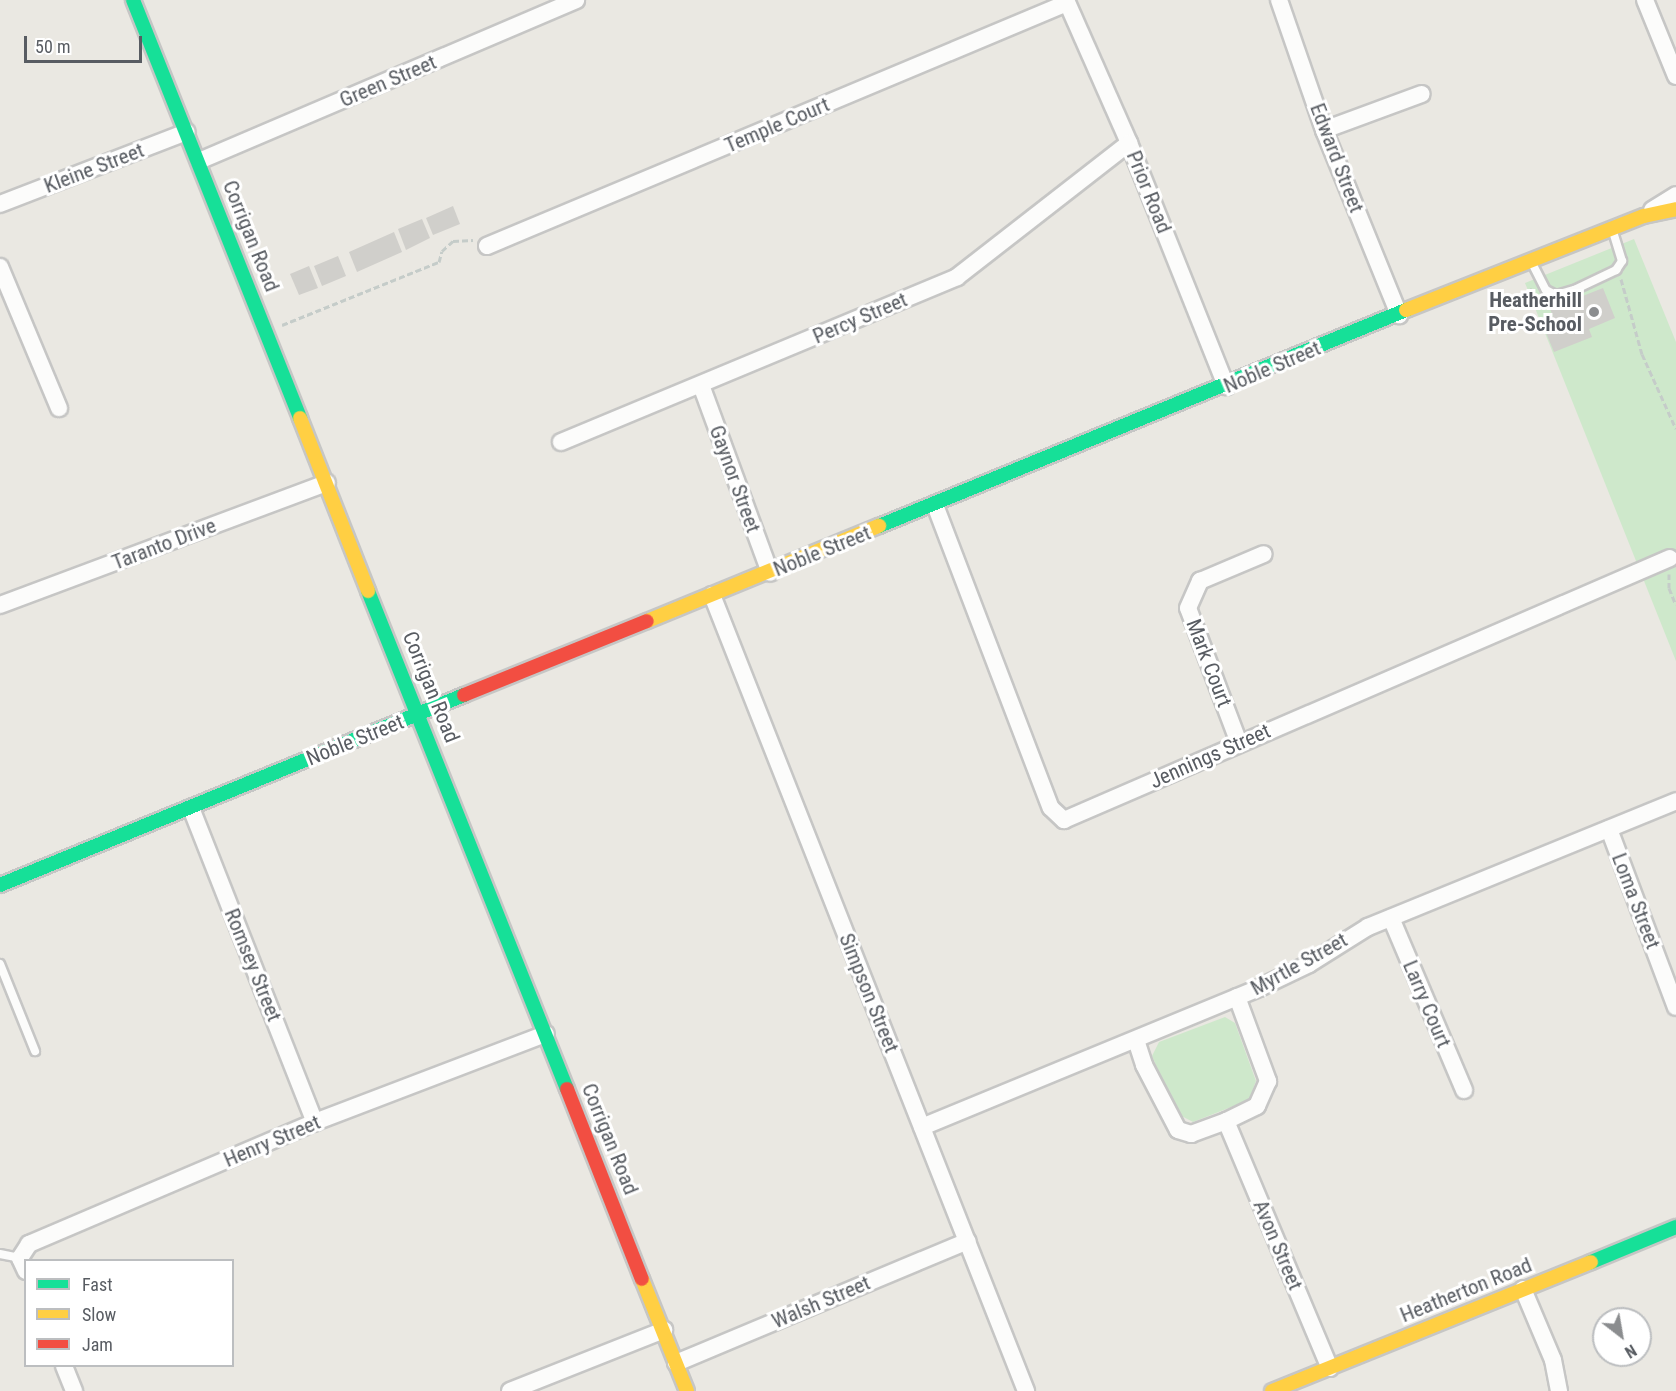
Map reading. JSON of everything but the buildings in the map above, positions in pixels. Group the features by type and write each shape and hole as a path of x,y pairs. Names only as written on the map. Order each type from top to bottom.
{"main road":[{"name":"Corrigan Road","path":"133,0 188,132 420,714 687,1391"},
{"name":"Noble Street","path":"0,885 770,573 1531,260 1644,216 1676,209"},
{"name":"Heatherton Road","path":"1272,1391 1676,1227"}],"street":[{"name":"Green Street","path":"199,161 576,0"},
{"name":"Edward Street","path":"1279,0 1324,130 1399,315"},
{"path":"1645,0 1676,76"},
{"name":"Prior Road","path":"1067,2 1129,143 1226,386"},
{"name":"Temple Court","path":"487,246 1067,2"},
{"path":"1324,130 1422,94"},
{"name":"Kleine Street","path":"0,204 188,132"},
{"name":"Percy Street","path":"561,442 957,277 1129,143"},
{"name":"Noble Street","path":"1644,216 1676,195"},
{"path":"0,267 59,408"},
{"name":"Gaynor Street","path":"701,385 770,573"},
{"name":"Taranto Drive","path":"0,606 327,483"},
{"name":"Jennings Street","path":"935,505 1051,808 1064,820 1239,742 1670,558"},
{"name":"Mark Court","path":"1239,742 1188,608 1200,581 1264,554"},
{"name":"Simpson Street","path":"712,595 1026,1391"},
{"name":"Myrtle Street","path":"922,1126 1237,998 1309,964 1347,937 1676,801"},
{"name":"Romsey Street","path":"191,808 315,1122"},
{"name":"Loma Street","path":"1609,829 1676,1007"},
{"name":"Larry Court","path":"1391,918 1464,1090"},
{"path":"1136,1040 1144,1065 1178,1130 1191,1134 1226,1121 1257,1106 1268,1081 1237,998"},
{"name":"Henry Street","path":"25,1259 29,1244 315,1122 546,1034"},
{"name":"Avon Street","path":"1226,1121 1330,1368"},
{"name":"Walsh Street","path":"676,1363 967,1241"},
{"path":"1523,1289 1553,1360 1559,1391"},
{"path":"510,1391 664,1330"},
{"path":"65,1367 75,1391"}],"lane":[{"path":"1531,260 1546,290 1556,296 1574,290 1608,275 1622,261 1612,228"},
{"path":"0,964 35,1051"},
{"path":"0,1254 23,1265"}],"path":[{"path":"267,332 439,262 442,251 453,241 469,238 487,246"},
{"path":"1627,272 1621,279 1642,354 1676,429"},
{"path":"1670,558 1669,588 1676,605"}],"green space":[{"path":"1634,239 1676,342 1676,661 1525,283"},
{"path":"1225,1017 1235,1023 1256,1081 1249,1100 1193,1122 1176,1113 1152,1056 1159,1042"}],"traffic: fast":[{"path":"133,0 300,418"},
{"path":"879,526 1406,310"},
{"path":"368,591 567,1089"},
{"path":"0,885 464,695"},
{"path":"1591,1262 1676,1227"}],"traffic: slow":[{"path":"1406,310 1644,216 1676,209"},
{"path":"300,418 368,591"},
{"path":"647,621 879,526"},
{"path":"1272,1391 1591,1262"},
{"path":"642,1279 687,1391"}],"traffic: jam":[{"path":"464,695 647,621"},
{"path":"567,1089 642,1279"}],"place":[{"name":"Heatherhill Pre-School","path":"1594,312"}]}
